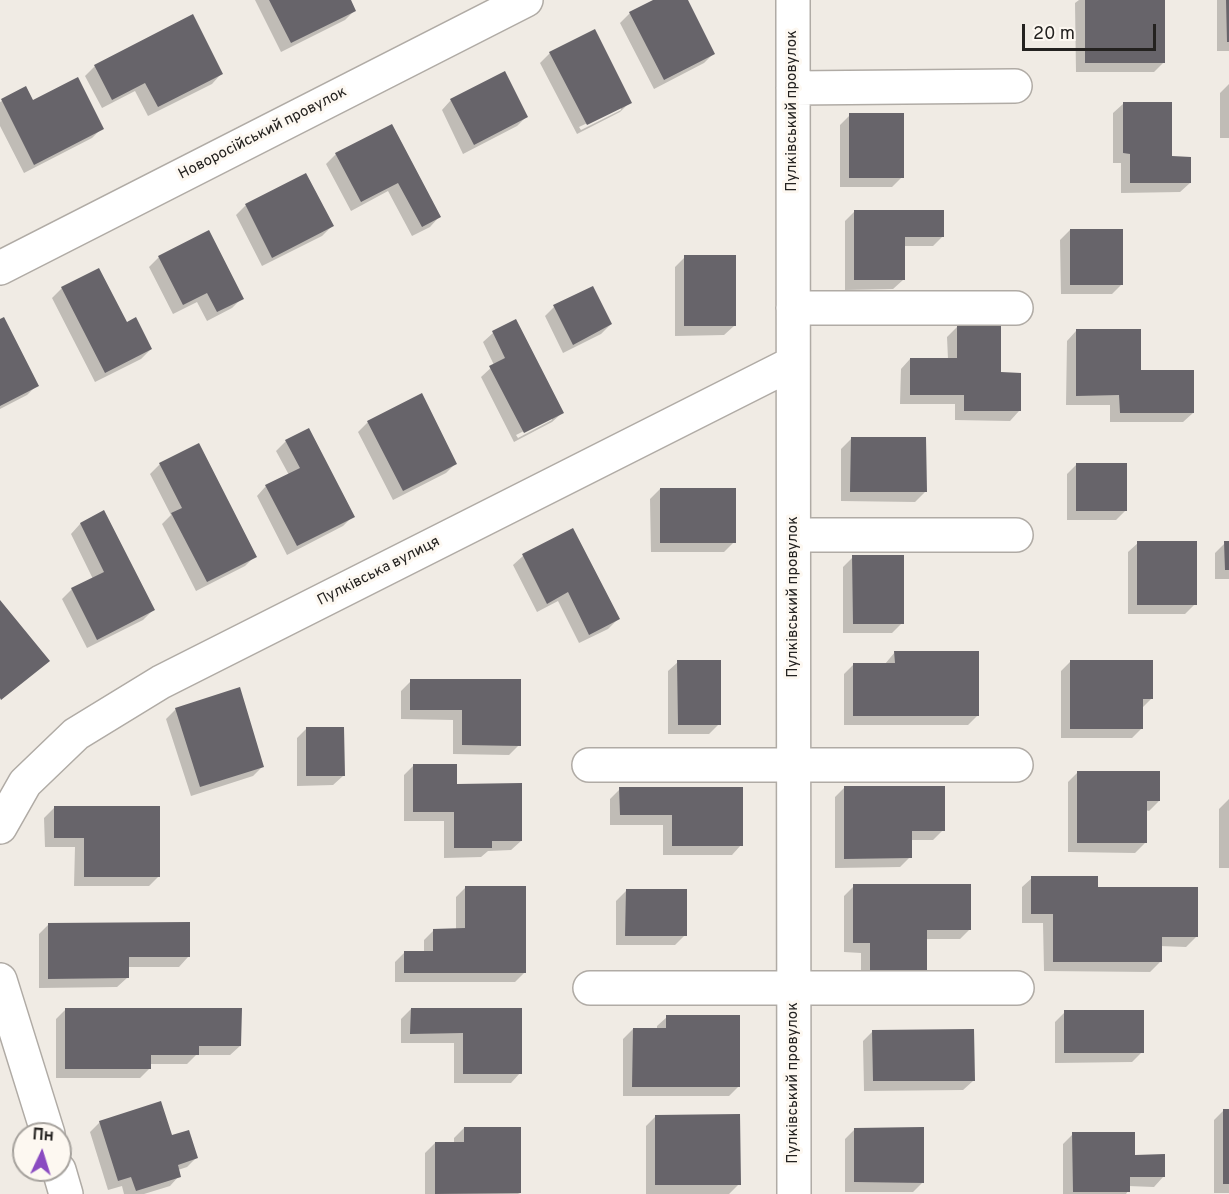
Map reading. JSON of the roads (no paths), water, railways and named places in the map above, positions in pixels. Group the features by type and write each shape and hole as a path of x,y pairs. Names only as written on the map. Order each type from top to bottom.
{"street":[{"name":"Новоросійський провулок","path":"0,268 526,0"},
{"name":"Пулківський провулок","path":"793,0 794,1194"},
{"path":"793,88 1015,86"},
{"path":"793,308 1016,308"},
{"name":"Пулківська вулиця","path":"0,827 25,783 76,734 161,682 793,363"},
{"path":"794,535 1016,535"},
{"path":"589,765 1016,765"},
{"path":"0,980 44,1122"},
{"path":"590,988 1017,988"}]}
